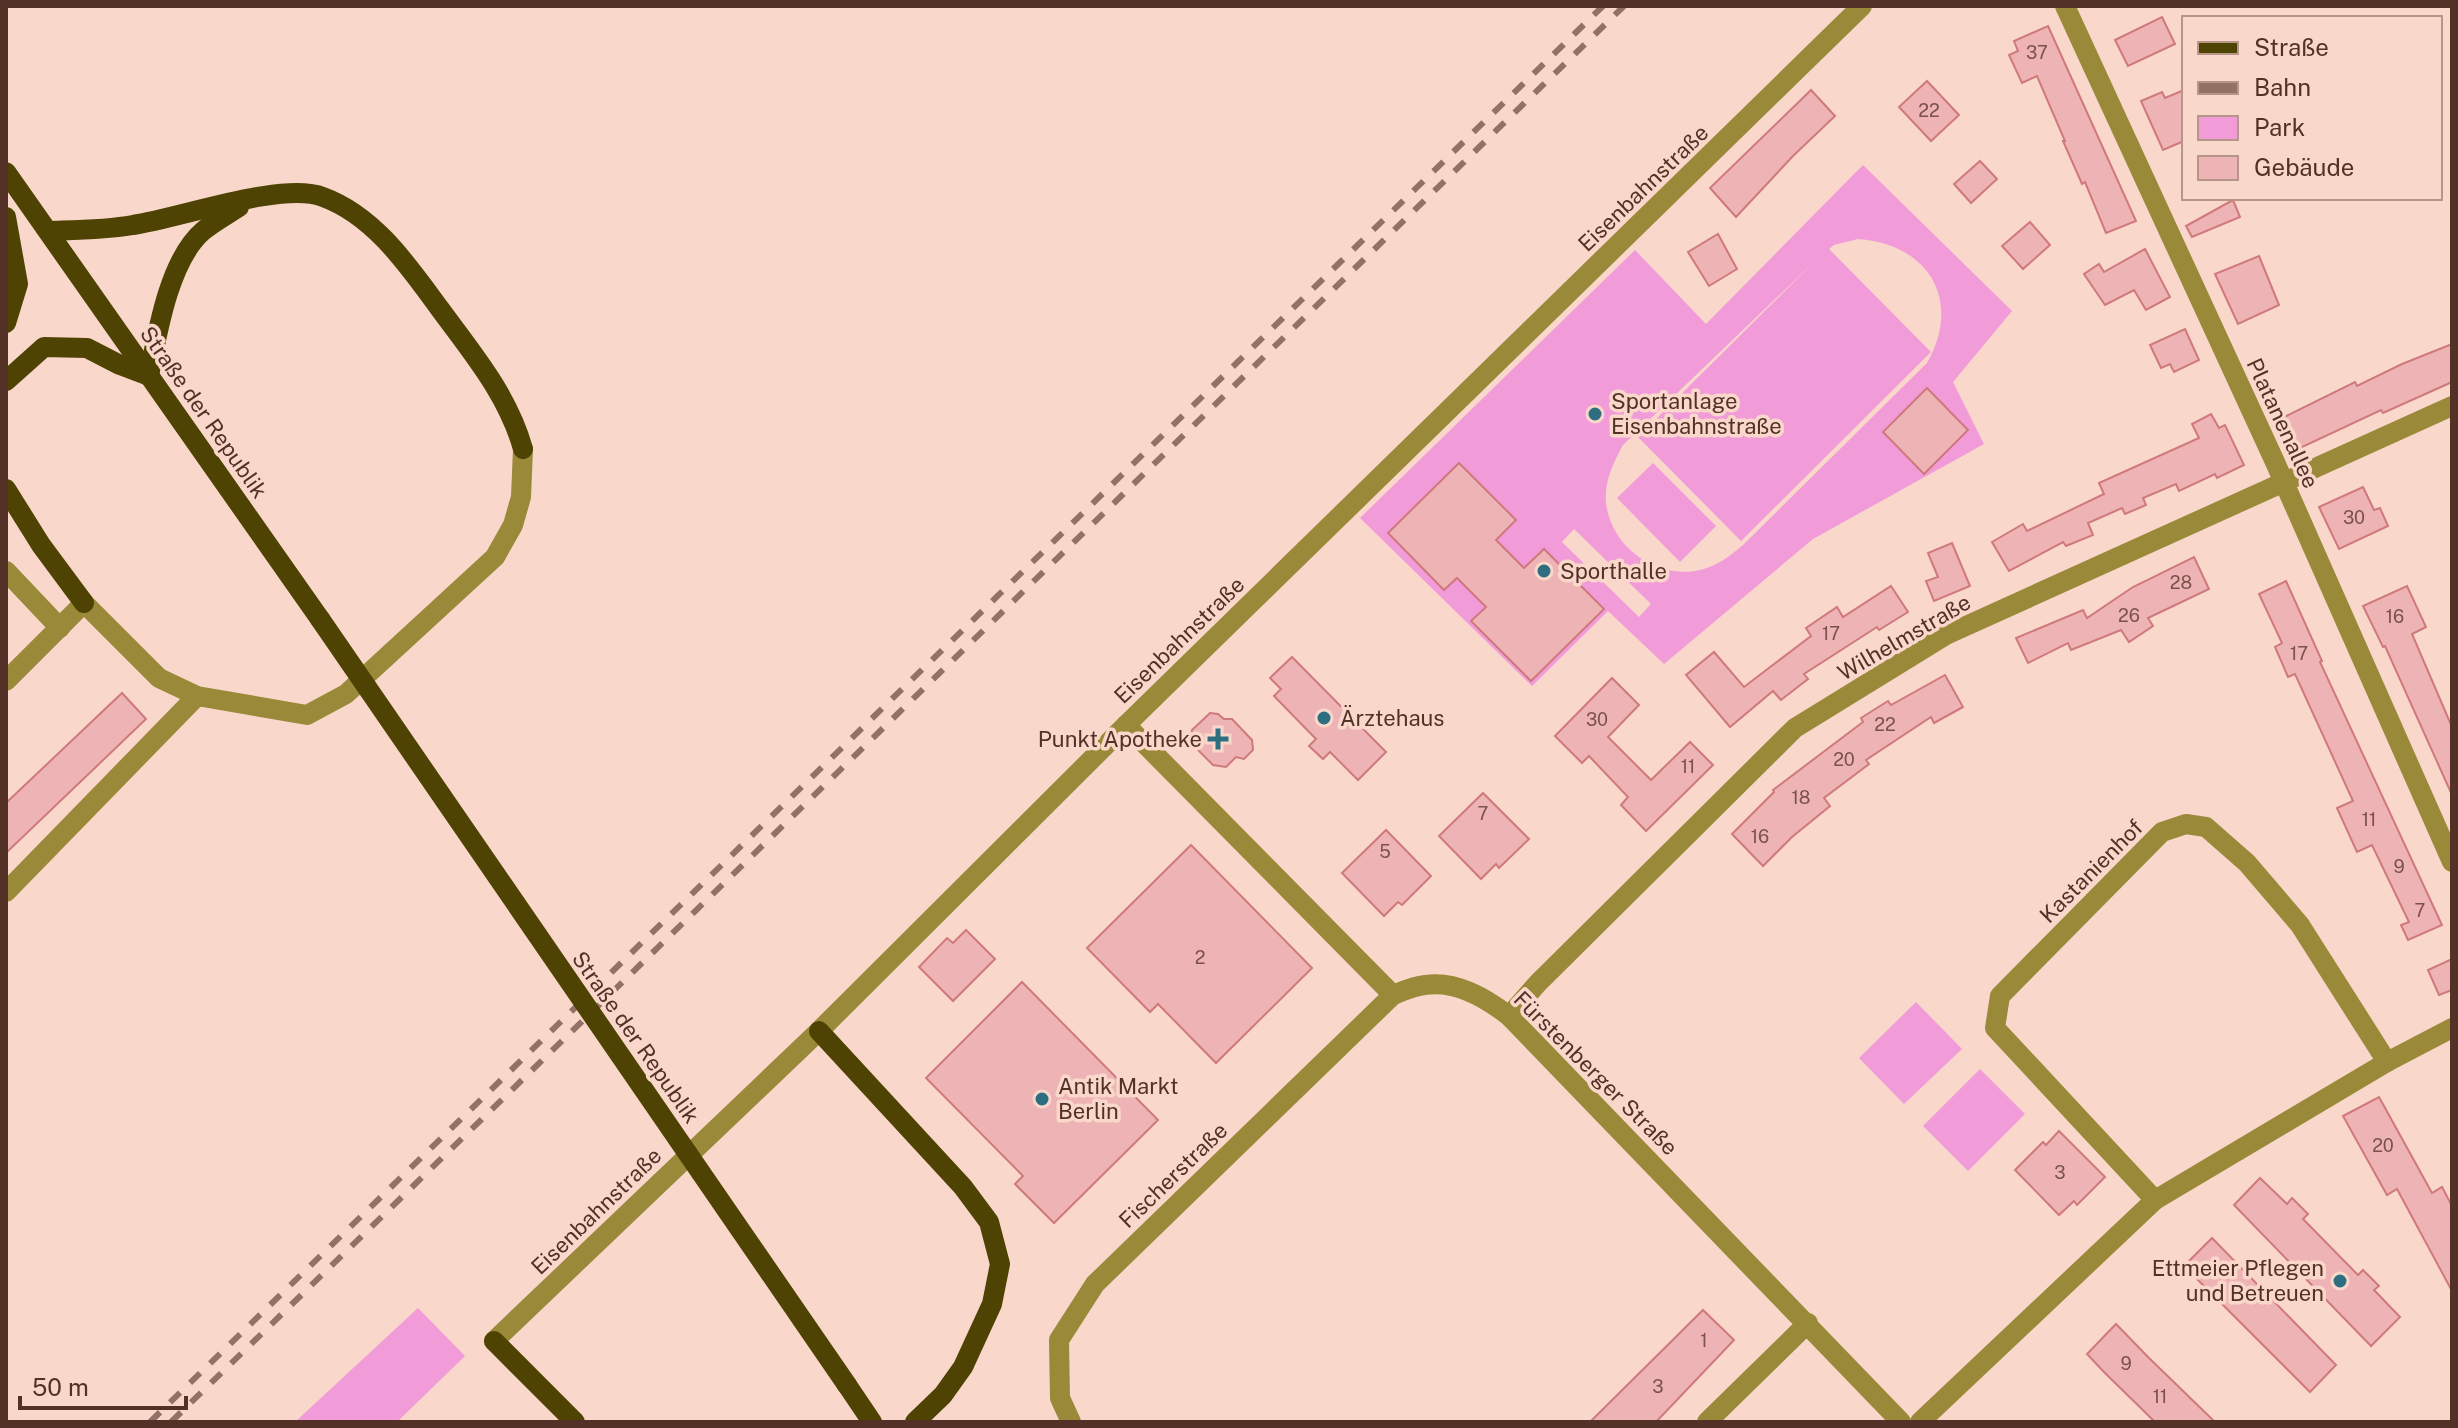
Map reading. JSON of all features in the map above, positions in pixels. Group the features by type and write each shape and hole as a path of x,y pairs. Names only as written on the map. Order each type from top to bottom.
{"main road":[{"name":"Straße der Republik","path":"6,172 320,619 872,1422"},
{"path":"48,231 134,225 278,192 322,196 360,218 401,256 502,393 516,422 523,449"},
{"path":"6,381 44,347 87,348 149,376 162,308 179,265 200,233 247,201"},
{"path":"6,217 18,284 6,323"},
{"path":"6,489 41,545 84,603"},
{"path":"819,1031 963,1187 989,1222 1000,1264 992,1304 963,1367 943,1395 915,1422"},
{"path":"494,1341 575,1422"}],"street":[{"name":"Eisenbahnstraße","path":"494,1341 819,1031 1126,725 1862,6"},
{"name":"Platanenallee","path":"2065,6 2284,480 2452,862"},
{"name":"Wilhelmstraße","path":"1509,1016 1538,983 1795,728 1946,635 2452,406"},
{"path":"6,681 84,603 159,678 197,696 307,715 346,694 495,557 513,525 521,497 523,449"},
{"path":"6,571 60,628"},
{"path":"6,892 197,696"},
{"path":"1126,725 1393,995"},
{"name":"Kastanienhof","path":"2155,1200 1995,1028 2000,996 2162,832 2186,824 2206,827 2247,863 2300,925 2387,1062"},
{"name":"Fürstenberger Straße","path":"1393,995 1426,984 1462,989 1485,998 1509,1016 1901,1422"},
{"name":"Fischerstraße","path":"1071,1422 1060,1398 1059,1340 1095,1284 1393,995"},
{"path":"1920,1422 2155,1200 2387,1062 2452,1028"},
{"path":"1707,1422 1808,1323"}],"green space":[{"path":"1863,165 2012,311 1953,382 1984,444 1813,539 1664,664 1608,611 1532,686 1360,518 1635,250 1706,324","holes":["1858,239 1883,243 1903,252 1920,264 1932,279 1939,297 1941,318 1937,340 1927,363 1728,557 1706,568 1684,572 1668,570 1639,557 1617,534 1606,503 1610,473 1623,445 1816,260 1638,437 1741,541 1931,352 1829,249","1574,529 1651,604 1639,617 1562,542"]},
{"path":"1653,463 1716,526 1680,562 1617,498"},
{"path":"1916,1002 1962,1049 1904,1104 1859,1058"},
{"path":"1980,1069 2025,1114 1968,1171 1923,1126"},
{"path":"418,1308 465,1356 397,1422 295,1422"}],"building":[{"path":"2162,17 2175,44 2128,66 2115,40"},
{"path":"2048,26 2136,221 2106,233 2037,76 2022,83 2009,55 2018,51 2014,41"},
{"path":"1927,81 1959,115 1931,141 1899,107"},
{"path":"1811,90 1835,116 1736,217 1710,188"},
{"path":"2182,91 2182,142 2163,150 2141,101 2162,92 2165,98"},
{"path":"1980,161 1997,179 1971,203 1954,184"},
{"path":"2233,200 2240,217 2192,237 2186,226"},
{"path":"2030,222 2050,245 2023,269 2002,246"},
{"path":"1718,234 1737,269 1709,286 1688,252"},
{"path":"2145,249 2170,297 2146,310 2134,290 2105,305 2084,274 2099,264 2104,272"},
{"path":"2259,256 2279,305 2238,324 2215,274"},
{"path":"2185,329 2199,360 2174,372 2170,364 2161,368 2150,345"},
{"path":"2452,344 2452,382 2383,413 2381,410 2298,449 2284,417 2355,382 2357,386"},
{"path":"1927,388 1968,430 1924,474 1883,432"},
{"path":"2211,414 2219,428 2225,425 2244,465 2217,478 2215,474 2179,491 2176,484 2143,498 2146,505 2125,514 2122,508 2088,523 2093,535 2066,546 2063,542 2009,571 1992,542 2023,524 2027,531 2104,494 2099,483 2199,438 2192,424"},
{"name":"Sporthalle","path":"1459,463 1516,520 1496,540 1524,568 1544,549 1604,609 1531,681 1471,621 1486,607 1457,578 1444,590 1388,533"},
{"path":"2363,487 2374,510 2380,508 2388,526 2339,549 2319,507"},
{"path":"1952,543 1970,586 1934,601 1926,581 1938,577 1928,553"},
{"path":"2194,557 2209,589 2148,618 2153,626 2129,642 2121,630 2071,650 2068,643 2028,663 2016,638 2083,610 2087,618 2133,587"},
{"path":"2286,581 2320,662 2442,925 2408,940 2401,925 2409,922 2372,845 2357,852 2337,808 2353,801 2295,674 2288,677 2275,647 2282,643 2259,594"},
{"path":"1891,586 1908,612 1879,630 1877,627 1804,674 1808,679 1781,700 1773,691 1730,727 1686,675 1714,652 1744,687 1811,636 1806,628 1837,607 1843,617"},
{"path":"2407,586 2426,627 2412,634 2452,727 2452,795 2385,646 2363,606"},
{"name":"Ärztehaus","path":"1292,657 1386,752 1358,780 1330,752 1323,759 1309,746 1316,739 1274,696 1281,689 1270,678"},
{"path":"1945,675 1963,707 1934,723 1931,717 1866,760 1869,764 1824,798 1830,806 1763,866 1732,834 1773,790 1863,722 1861,718 1888,701 1891,705"},
{"path":"1612,678 1639,705 1608,737 1651,780 1690,742 1713,765 1646,831 1621,805 1628,797 1589,756 1582,763 1555,736"},
{"path":"122,693 146,719 6,853 6,803"},
{"path":"1210,713 1232,719 1252,740 1253,750 1244,759 1236,757 1226,767 1213,765 1190,742 1192,730"},
{"path":"1483,793 1529,839 1499,868 1496,864 1481,879 1439,836"},
{"path":"1386,830 1431,876 1402,905 1398,902 1384,916 1342,873"},
{"path":"1191,845 1312,968 1216,1063 1158,1004 1150,1012 1087,948"},
{"path":"966,930 995,959 953,1001 919,967 947,938 953,943"},
{"path":"2452,959 2452,990 2439,995 2428,970"},
{"name":"Antik Markt Berlin","path":"1022,982 1158,1120 1054,1223 1015,1184 1023,1176 926,1078"},
{"path":"2379,1097 2432,1193 2442,1187 2452,1206 2452,1291 2397,1189 2387,1195 2343,1116"},
{"path":"2059,1131 2105,1177 2077,1205 2074,1201 2059,1215 2015,1170"},
{"path":"2260,1178 2287,1204 2292,1198 2308,1214 2303,1219 2358,1275 2363,1270 2379,1286 2374,1290 2400,1317 2371,1346 2234,1205"},
{"path":"2212,1238 2336,1365 2310,1392 2184,1266"},
{"path":"1703,1310 1734,1340 1656,1422 1590,1422"},
{"path":"2116,1324 2215,1422 2155,1422 2104,1372 2087,1354"}],"railway":[{"path":"150,1422 1603,6"},
{"path":"171,1422 1624,6"}],"place":[{"name":"Sportanlage Eisenbahnstraße","path":"1595,414"},
{"name":"Sporthalle","path":"1544,571"},
{"name":"Ärztehaus","path":"1324,718"},
{"name":"Punkt Apotheke","path":"1218,739"},
{"name":"Antik Markt Berlin","path":"1042,1099"},
{"name":"Ettmeier Pflegen und Betreuen","path":"2340,1281"}]}
